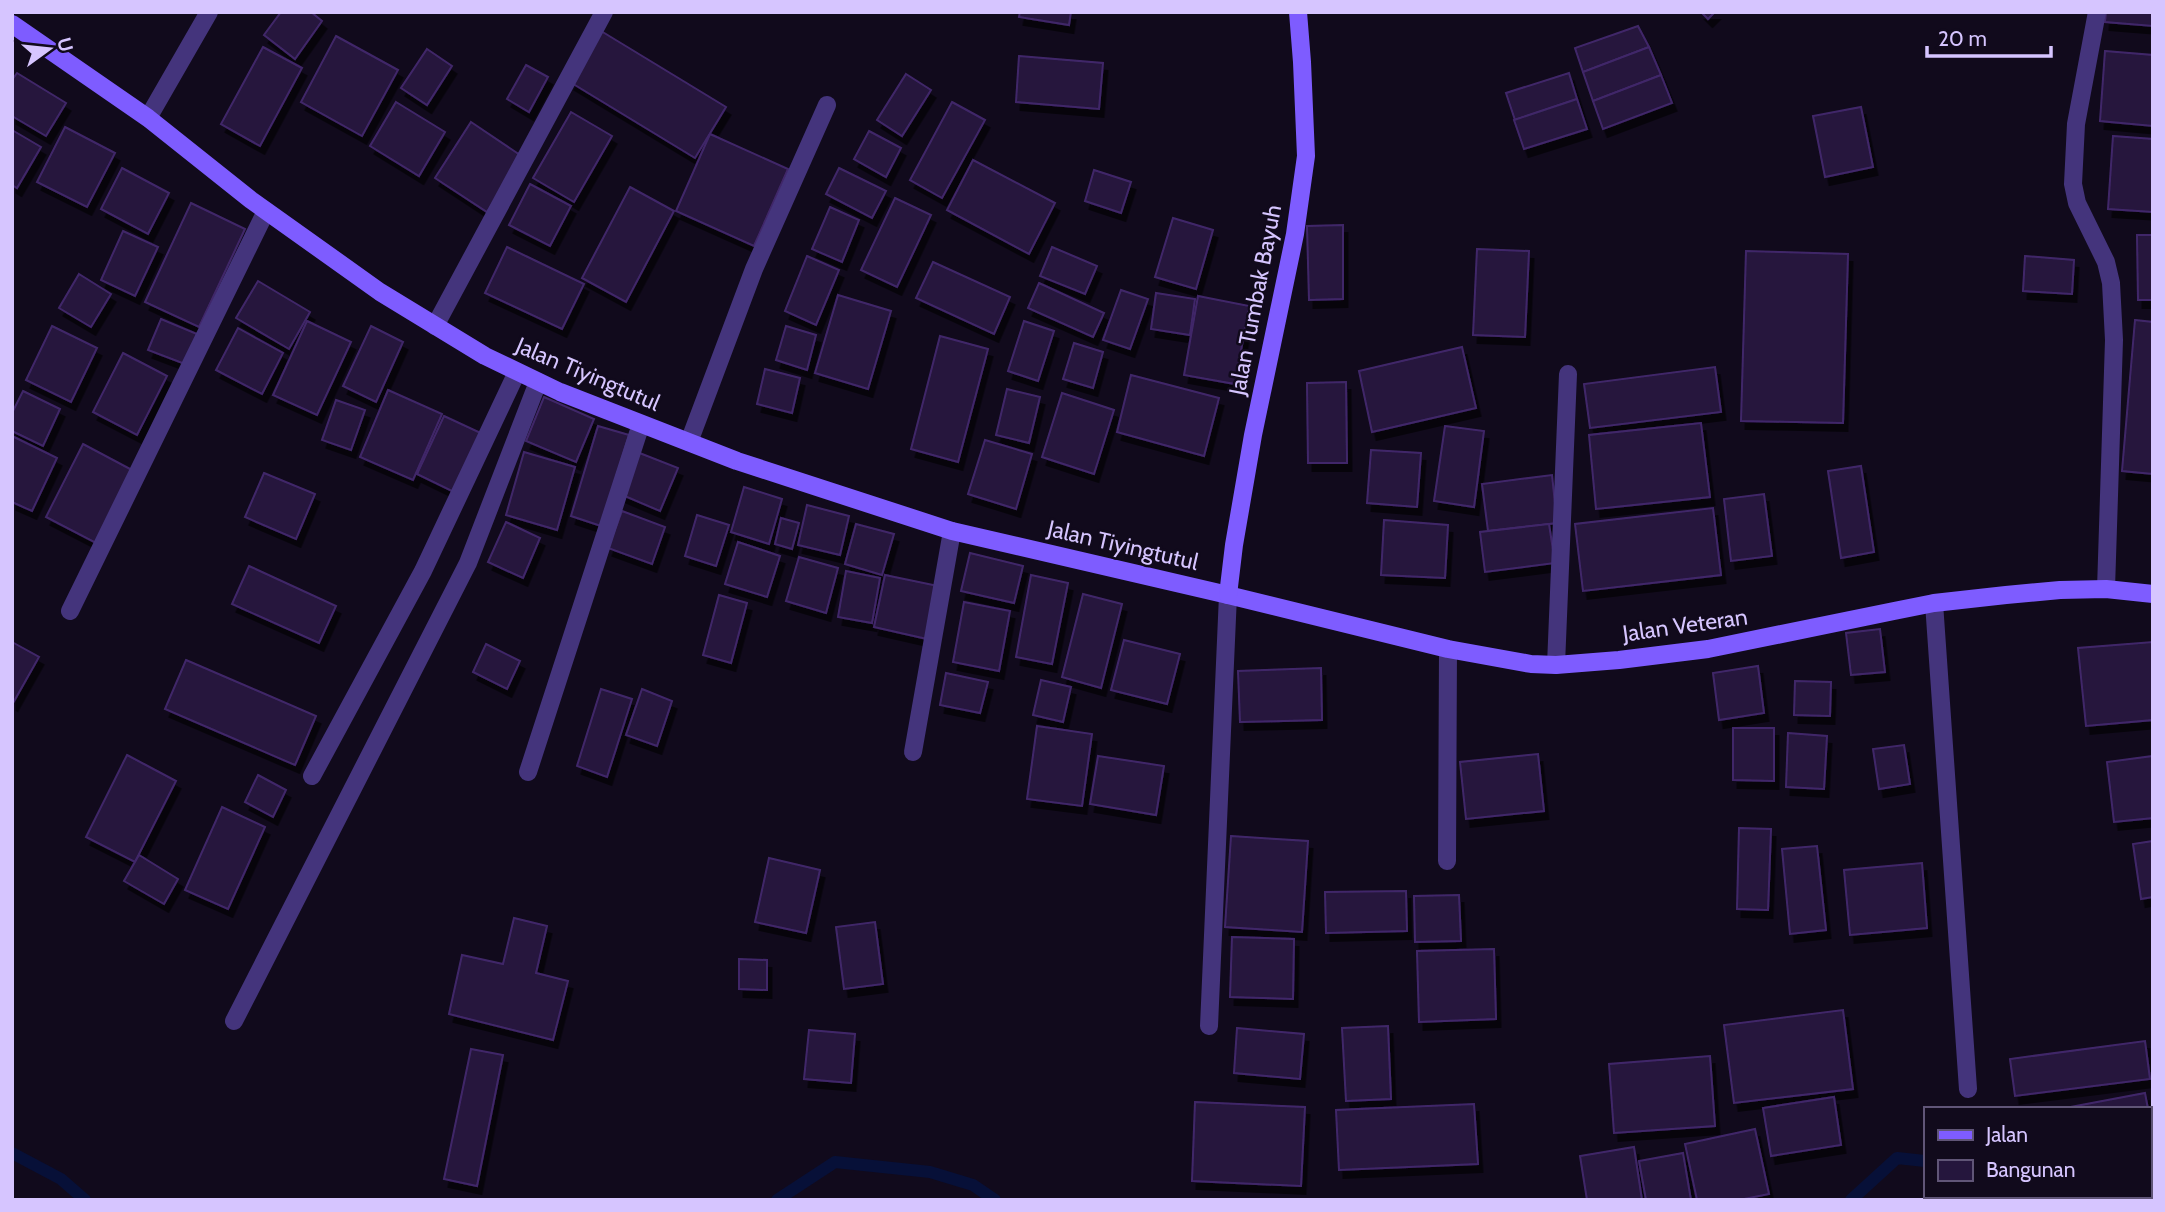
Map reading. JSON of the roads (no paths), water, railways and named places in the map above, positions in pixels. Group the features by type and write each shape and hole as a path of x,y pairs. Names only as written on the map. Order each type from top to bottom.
{"street":[{"path":"148,118 209,12"},
{"path":"435,326 604,12"},
{"name":"Jalan Tumbak Bayuh","path":"1228,595 1253,435 1295,234 1306,156 1298,12"},
{"path":"2097,12 2076,124 2073,184 2077,202 2106,262 2111,283 2114,340 2106,589"},
{"name":"Jalan Tiyingtutul","path":"12,24 148,118 266,211 380,292 485,356 538,382 737,461 952,531 1228,595"},
{"path":"689,442 754,269 827,105"},
{"path":"70,611 266,211"},
{"path":"312,776 423,571 517,372"},
{"path":"1556,665 1568,374"},
{"path":"234,1021 468,563 538,382"},
{"path":"528,772 641,424"},
{"path":"913,752 952,531"},
{"name":"Jalan Veteran","path":"1228,595 1448,649 1531,664 1556,665 1708,649 1934,604 2060,590 2106,589 2153,594"},
{"path":"1209,1026 1228,595"},
{"path":"1934,604 1968,1089"},
{"path":"1447,861 1448,649"}],"waterway":[{"path":"12,1153 61,1179 85,1200"},
{"path":"1851,1200 1897,1158 1924,1161"},
{"path":"777,1200 835,1162 930,1172 973,1185 995,1200"}]}
